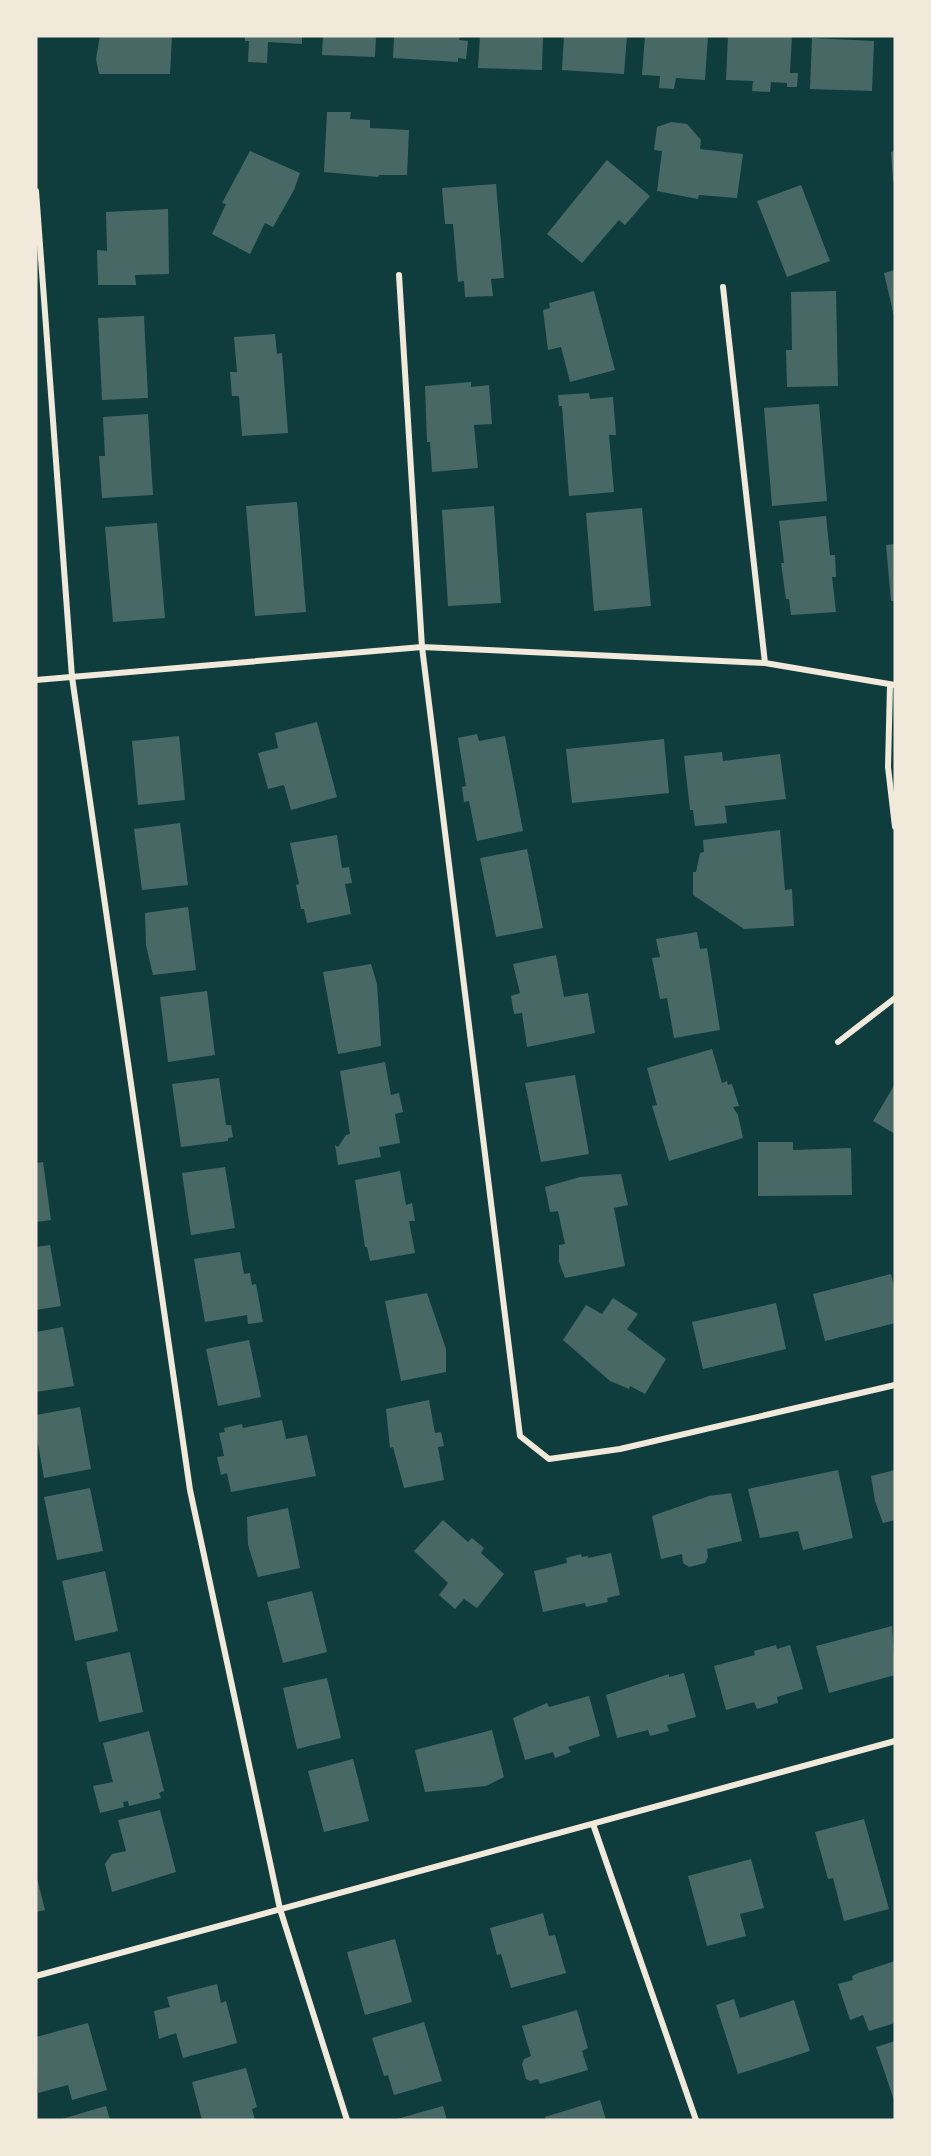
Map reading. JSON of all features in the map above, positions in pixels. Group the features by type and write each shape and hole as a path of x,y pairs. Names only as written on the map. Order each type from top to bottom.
{"street":[{"path":"36,191 72,677 190,1490 280,1909 347,2120"},
{"path":"399,275 422,647 520,1436 549,1459 620,1449 895,1385"},
{"path":"723,287 765,663"},
{"path":"36,680 422,647 765,663 892,685 888,767 895,827"},
{"path":"838,1042 895,999"},
{"path":"36,1976 895,1740"},
{"path":"593,1824 696,2120"}],"building":[{"path":"100,36 172,36 170,74 99,74 96,59"},
{"path":"245,36 302,36 302,44 268,42 267,63 248,62 249,41 245,41"},
{"path":"323,36 376,36 375,57 322,55"},
{"path":"394,36 460,36 459,40 468,41 466,59 458,58 458,62 393,58"},
{"path":"480,36 543,36 542,70 478,68"},
{"path":"564,36 627,36 624,74 562,70"},
{"path":"645,36 708,36 705,80 676,78 674,89 659,88 660,76 642,75"},
{"path":"728,36 792,36 790,73 798,73 797,87 787,87 787,83 771,82 770,92 752,91 753,81 726,80"},
{"path":"812,38 874,41 872,91 810,89"},
{"path":"327,112 351,112 350,119 370,120 370,128 409,130 407,175 379,175 378,177 324,172"},
{"path":"671,122 687,124 701,140 700,149 743,154 737,198 699,195 698,199 657,191 662,151 654,150 657,127"},
{"path":"250,151 300,173 294,190 273,227 265,223 250,254 212,234 226,204 222,203"},
{"path":"895,151 895,181 893,181 891,152"},
{"path":"607,160 650,196 625,225 619,220 582,263 547,234"},
{"path":"496,184 504,278 491,279 493,296 465,297 464,281 458,282 453,224 445,224 442,188"},
{"path":"801,185 830,261 787,277 757,201"},
{"path":"168,209 169,274 135,275 136,285 98,285 97,250 107,251 106,212"},
{"path":"895,270 895,316 894,316 884,273"},
{"path":"594,291 615,370 570,382 561,347 548,350 543,310 550,308 549,303"},
{"path":"836,291 838,386 787,387 786,350 792,350 791,292"},
{"path":"144,316 148,398 102,400 98,318"},
{"path":"275,334 277,354 282,353 288,433 242,436 239,396 232,396 230,372 237,372 234,337"},
{"path":"471,382 471,387 489,385 492,424 474,425 478,468 432,472 430,442 427,442 425,386"},
{"path":"589,393 590,399 613,397 616,435 609,435 614,492 569,496 562,406 559,406 558,395"},
{"path":"819,404 827,501 772,506 764,408"},
{"path":"148,414 153,495 102,498 99,456 105,456 103,417"},
{"path":"297,502 306,612 255,616 246,506"},
{"path":"494,506 501,603 448,606 442,510"},
{"path":"642,508 651,606 594,611 586,513"},
{"path":"826,516 830,555 835,555 836,577 832,577 836,612 791,615 789,599 786,599 781,563 784,563 779,521"},
{"path":"157,523 165,618 113,622 105,527"},
{"path":"895,544 895,601 891,601 886,545"},
{"path":"317,722 337,797 291,810 284,785 268,789 258,753 278,748 275,733"},
{"path":"477,734 479,741 505,736 523,831 477,841 469,801 464,802 462,787 466,786 458,738"},
{"path":"179,736 185,800 138,805 132,741"},
{"path":"664,739 669,793 572,803 566,749"},
{"path":"722,752 723,761 780,754 786,799 725,806 727,823 695,826 693,810 690,810 684,756"},
{"path":"180,823 188,885 142,890 134,829"},
{"path":"780,830 785,890 792,889 794,926 744,929 693,895 693,872 696,872 700,853 704,852 703,840"},
{"path":"337,835 342,868 349,867 352,883 345,884 351,914 307,923 304,909 301,909 296,885 299,884 290,843"},
{"path":"527,849 543,928 496,937 480,858"},
{"path":"188,907 196,970 153,975 146,945 145,913"},
{"path":"697,932 700,949 707,948 720,1030 674,1038 667,998 660,999 652,958 660,957 656,939"},
{"path":"556,955 564,997 588,993 595,1033 527,1047 522,1013 514,1014 511,996 520,993 513,964"},
{"path":"371,964 377,984 381,1046 338,1054 323,972"},
{"path":"207,991 215,1055 168,1062 160,997"},
{"path":"712,1049 722,1083 727,1081 728,1085 732,1084 739,1106 733,1107 738,1115 743,1138 669,1161 652,1106 657,1105 647,1068"},
{"path":"385,1062 391,1095 399,1093 403,1112 395,1114 400,1143 379,1147 381,1157 338,1165 335,1145 338,1147 346,1135 350,1134 340,1071"},
{"path":"575,1075 589,1154 541,1162 525,1083"},
{"path":"219,1078 226,1125 231,1125 233,1137 228,1138 228,1141 181,1147 172,1084"},
{"path":"895,1084 895,1134 873,1121"},
{"path":"758,1142 793,1142 793,1150 851,1148 852,1195 758,1196"},
{"path":"43,1162 51,1220 36,1222 36,1163"},
{"path":"225,1167 235,1228 191,1235 182,1173"},
{"path":"400,1171 406,1205 412,1203 415,1221 409,1221 415,1253 370,1261 367,1247 365,1247 355,1180"},
{"path":"621,1174 628,1205 614,1208 625,1266 565,1278 559,1262 559,1245 565,1244 558,1211 550,1212 545,1187 580,1177"},
{"path":"50,1245 61,1306 36,1310 36,1247"},
{"path":"240,1252 244,1274 250,1273 252,1285 256,1284 263,1322 248,1324 247,1315 205,1322 194,1259"},
{"path":"891,1274 895,1291 895,1323 825,1341 813,1294"},
{"path":"427,1293 446,1349 446,1372 401,1381 385,1301"},
{"path":"613,1298 638,1314 627,1329 666,1359 645,1394 630,1386 629,1389 610,1381 563,1340 586,1305 602,1314"},
{"path":"776,1303 786,1349 703,1369 692,1322"},
{"path":"63,1327 74,1386 36,1392 36,1332"},
{"path":"249,1340 261,1397 218,1406 206,1349"},
{"path":"429,1400 435,1433 441,1432 444,1446 438,1447 444,1480 404,1488 393,1447 390,1448 386,1409"},
{"path":"80,1407 91,1469 44,1478 36,1433 36,1415"},
{"path":"282,1420 286,1439 307,1435 316,1476 231,1492 227,1473 221,1475 217,1457 224,1456 219,1433 225,1432 224,1428 242,1424 243,1428"},
{"path":"838,1470 853,1538 803,1550 798,1531 760,1538 748,1489"},
{"path":"895,1470 895,1520 883,1523 875,1501 871,1476"},
{"path":"90,1488 103,1551 57,1560 44,1497"},
{"path":"731,1493 742,1541 707,1549 708,1557 705,1563 689,1567 683,1563 682,1554 661,1559 652,1516 709,1496"},
{"path":"288,1508 300,1568 258,1577 248,1545 247,1517"},
{"path":"443,1520 468,1542 472,1538 484,1548 481,1553 504,1574 477,1608 464,1599 455,1609 439,1595 448,1583 414,1551"},
{"path":"611,1553 620,1595 607,1598 608,1602 586,1607 585,1603 543,1612 534,1571 567,1563 566,1558 581,1554 582,1557 588,1556 588,1558"},
{"path":"105,1571 118,1631 75,1641 62,1581"},
{"path":"312,1591 327,1652 283,1663 267,1602"},
{"path":"892,1626 895,1675 829,1693 816,1646"},
{"path":"776,1645 777,1649 790,1645 803,1689 777,1697 778,1703 757,1709 754,1702 726,1710 714,1666 755,1655 754,1651"},
{"path":"130,1652 143,1712 99,1722 86,1662"},
{"path":"684,1673 696,1717 667,1725 669,1731 650,1736 648,1730 617,1738 606,1695 669,1674 669,1677"},
{"path":"327,1678 341,1738 297,1749 283,1688"},
{"path":"589,1696 600,1736 568,1747 571,1752 555,1758 553,1752 525,1760 513,1718 547,1703 549,1707"},
{"path":"492,1730 504,1777 486,1786 425,1792 415,1750"},
{"path":"149,1731 164,1791 159,1793 161,1798 129,1806 128,1801 123,1802 124,1807 100,1813 93,1786 113,1782 103,1743"},
{"path":"353,1759 369,1821 324,1832 308,1771"},
{"path":"160,1810 176,1872 112,1892 105,1864 112,1854 126,1851 118,1820"},
{"path":"864,1819 889,1909 844,1921 833,1878 828,1879 815,1832"},
{"path":"751,1859 764,1908 740,1914 746,1936 707,1946 688,1876"},
{"path":"36,1874 45,1910 36,1912"},
{"path":"543,1913 549,1936 555,1935 566,1973 511,1988 501,1954 497,1955 490,1928"},
{"path":"395,1939 412,2002 365,2015 347,1952"},
{"path":"895,1961 895,2023 869,2031 863,2015 850,2020 838,1984 853,1980 852,1976 858,1973"},
{"path":"217,1984 221,2003 226,2001 237,2043 183,2058 176,2033 159,2039 154,2011 170,2007 167,1997"},
{"path":"734,1999 740,2018 794,2000 810,2051 738,2074 716,2005"},
{"path":"577,2010 588,2048 582,2051 588,2070 540,2084 538,2079 530,2081 526,2079 522,2064 524,2059 531,2056 522,2026"},
{"path":"424,2022 442,2081 394,2095 388,2075 384,2076 372,2038"},
{"path":"88,2023 107,2090 72,2100 68,2085 38,2093 36,2037"},
{"path":"895,2041 895,2103 876,2047"},
{"path":"246,2068 257,2107 252,2109 255,2120 202,2120 192,2082"},
{"path":"600,2100 606,2120 546,2120 545,2117"},
{"path":"106,2106 110,2120 62,2120 62,2119"},
{"path":"443,2106 447,2120 397,2120 397,2119"}]}
